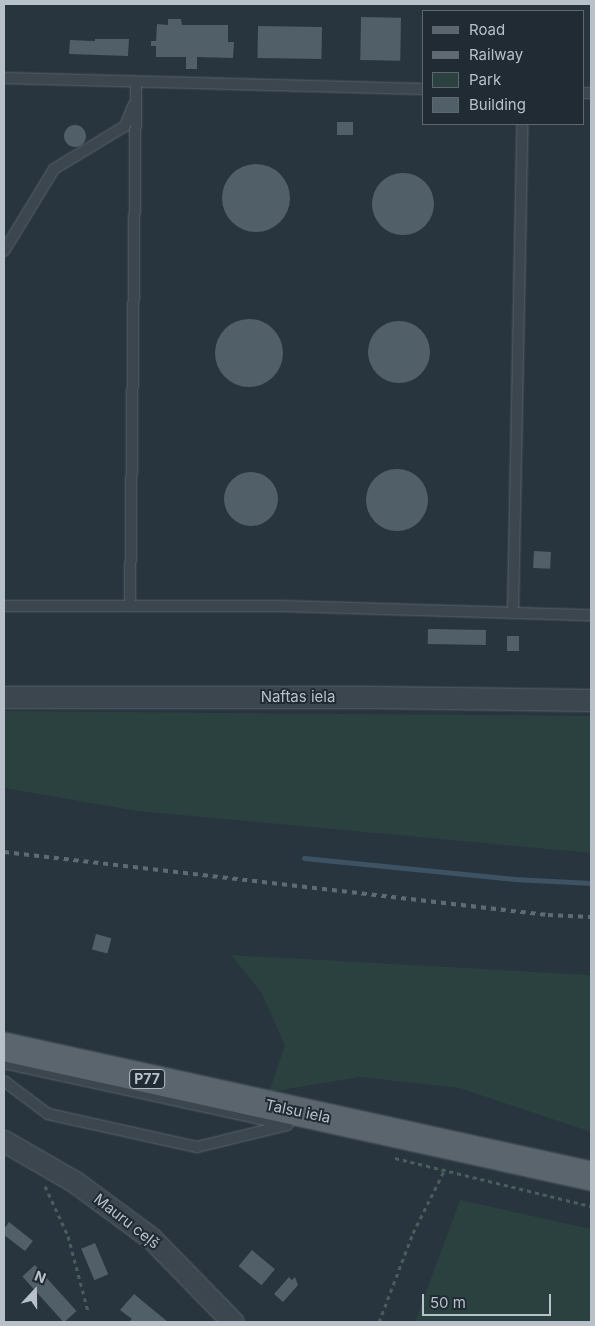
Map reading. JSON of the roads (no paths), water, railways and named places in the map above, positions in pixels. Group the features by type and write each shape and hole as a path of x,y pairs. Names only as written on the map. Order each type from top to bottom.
{"main road":[{"name":"Talsu iela","path":"4,1047 450,1157 591,1176"}],"street":[{"name":"Naftas iela","path":"4,697 374,697 591,700"},
{"name":"Mauru ceļš","path":"4,1141 74,1182 152,1238 233,1322"}],"lane":[{"path":"4,78 422,89"},
{"path":"130,606 136,82"},
{"path":"4,251 54,169 125,126 136,101"},
{"path":"513,613 522,125"},
{"path":"4,606 282,606 591,615"},
{"path":"4,1063 289,1118"},
{"path":"4,1081 48,1114 197,1147 289,1118"}],"waterway":[{"path":"304,858 514,879 591,883"}],"railway":[{"path":"4,852 548,915 591,917"}]}
